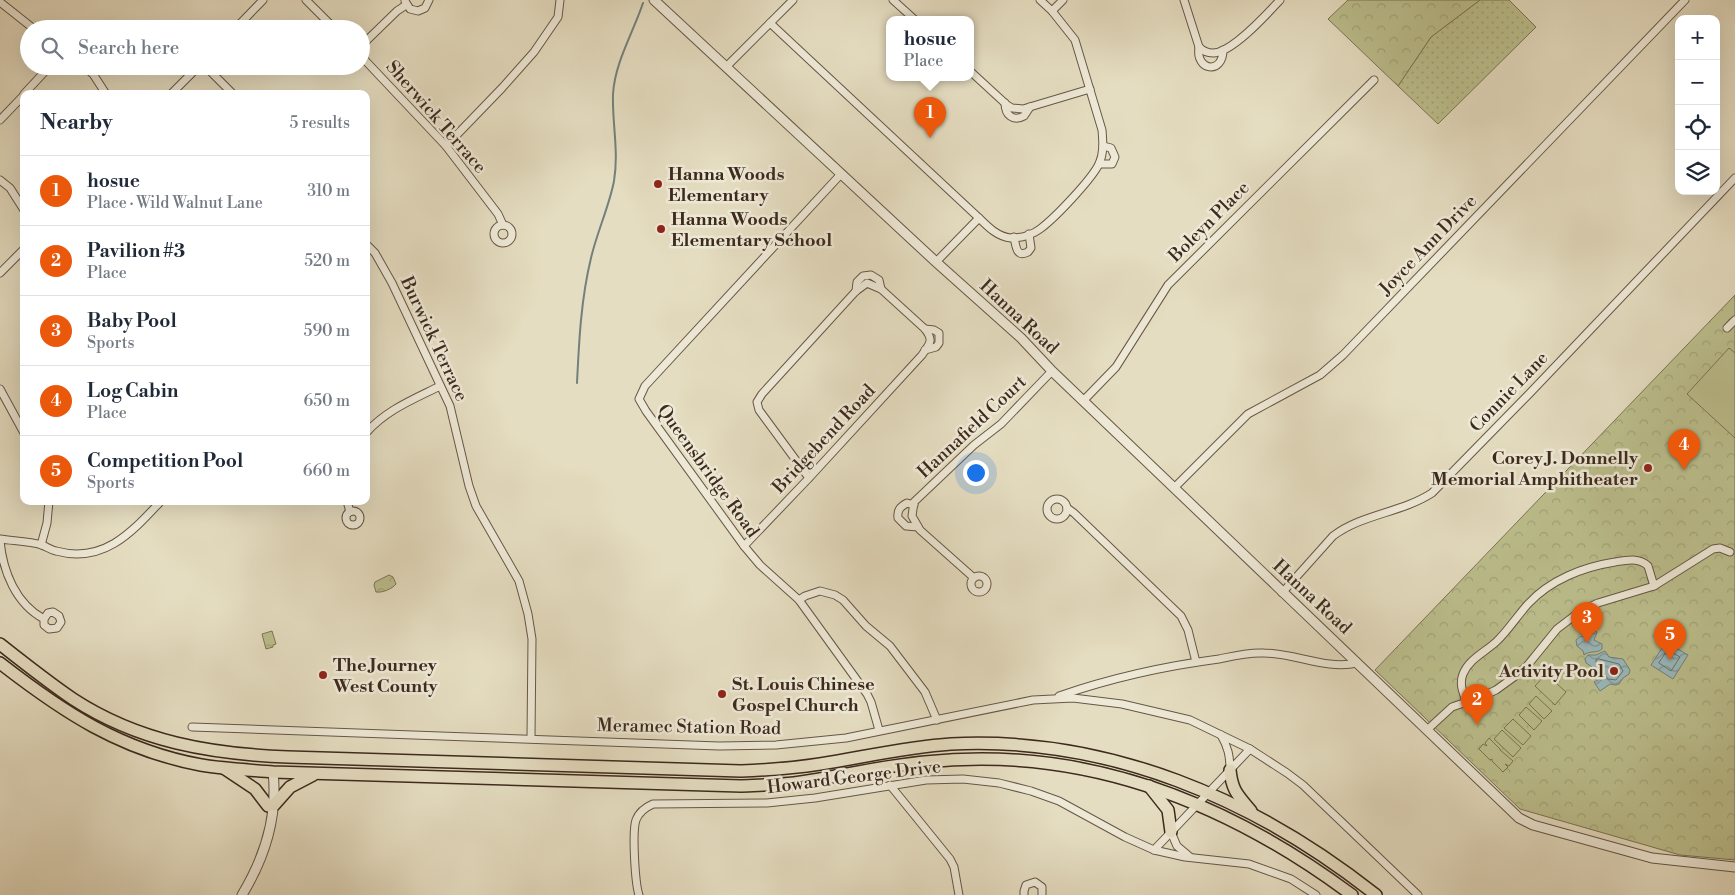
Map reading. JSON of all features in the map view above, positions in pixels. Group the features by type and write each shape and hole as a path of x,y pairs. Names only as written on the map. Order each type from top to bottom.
{"highway":[{"path":"0,644 74,700 122,725 172,743 223,753 741,771 802,766 924,747 1002,744 1055,748 1106,758 1157,772 1209,793 1254,815 1319,853 1376,895"},
{"path":"0,663 60,708 106,734 162,755 224,768 273,772 742,786 794,783 925,762 978,759 1004,759 1079,768 1118,776 1198,804 1268,839 1313,867 1352,895"},
{"path":"224,768 255,789 271,806 290,787 317,773"},
{"path":"1230,770 1235,791 1254,815"},
{"path":"1149,786 1168,810 1171,832"}],"street":[{"path":"244,20 263,0"},
{"path":"306,0 326,20"},
{"path":"370,37 406,2 410,9 418,11 425,8 429,0"},
{"path":"446,146 534,52 558,17 560,0"},
{"name":"Hanna Road","path":"654,0 936,262 1021,338 1052,371 1282,593 1358,663 1515,814 1528,823 1652,858 1735,867"},
{"path":"726,67 793,0"},
{"path":"893,0 911,16"},
{"path":"770,23 979,218 1001,236 1014,237 1029,234 1044,225 1086,184 1099,164 1103,146 1102,130 1075,40 1052,11 1040,0"},
{"path":"1052,11 1063,0"},
{"path":"1184,0 1199,47 1201,63 1206,67 1214,67 1223,58 1223,50"},
{"path":"1199,47 1205,52 1211,53 1223,50 1240,38 1280,0"},
{"name":"Joyce Ann Drive","path":"1174,488 1248,414 1320,375 1343,355 1685,0"},
{"path":"0,2 23,20"},
{"name":"Sherwick Terrace","path":"370,66 446,146 498,214 503,225"},
{"path":"28,90 42,75"},
{"path":"94,75 103,90"},
{"path":"176,90 190,75"},
{"path":"214,75 229,90"},
{"path":"974,75 1005,103 1017,109 1030,107 1090,89"},
{"name":"Boleyn Place","path":"1084,400 1116,367 1168,286 1374,80"},
{"path":"0,120 20,98"},
{"path":"1099,164 1112,164 1115,157 1111,148 1103,146"},
{"name":"Queensbridge Road","path":"841,174 645,386 640,393 639,399 744,546 760,565 799,600 867,694 879,730"},
{"name":"Connie Lane","path":"1282,593 1333,536 1342,530 1352,524 1414,503 1432,493 1735,178"},
{"path":"0,180 10,188 20,204"},
{"path":"936,262 979,218"},
{"path":"1014,237 1016,250 1020,254 1024,254 1031,248 1029,234"},
{"name":"Burwick Terrace","path":"370,248 375,253 392,283 450,406 469,486 476,506 519,581 528,614 532,639 531,738"},
{"path":"0,273 20,253"},
{"path":"809,478 759,410 757,402 762,394 856,291 858,282 863,276 871,275 878,280 881,289"},
{"name":"Bridgebend Road","path":"744,546 809,478 931,342 930,336 925,329 881,289 867,283 856,291"},
{"path":"1727,328 1735,320"},
{"name":"Hannafield Court","path":"974,578 918,527 912,516 914,504 974,444 1000,424 1052,371"},
{"path":"370,429 397,407 440,386"},
{"path":"0,389 20,426"},
{"name":"Hannafield Court","path":"914,504 907,503 901,506 897,513 898,518 906,526 918,527"},
{"path":"41,545 47,523 49,505"},
{"path":"44,619 29,610 17,593 4,566 0,540 41,545 56,551 77,554 91,552 107,548 134,530 157,505"},
{"path":"347,505 350,512"},
{"path":"1067,508 1181,616 1188,630 1196,662"},
{"path":"1427,730 1452,707 1467,703 1496,690 1514,677 1527,666 1557,629 1578,613 1598,603 1654,586 1713,550 1720,548 1730,552"},
{"path":"1467,703 1461,680 1469,664 1498,640 1535,598 1559,581 1585,568 1614,562 1640,560 1648,566 1654,586"},
{"path":"799,600 804,596 820,591 835,595 842,600 866,626 890,646 925,692 937,720"},
{"path":"1051,698 1096,683 1196,662 1261,652 1302,658 1335,666 1358,663"},
{"name":"Meramec Station Road","path":"192,727 719,746 813,742 846,738 879,730 1051,698 1073,698 1122,704 1190,720 1250,749 1287,773 1303,786 1418,895"},
{"path":"1220,734 1228,750 1230,770"},
{"path":"1154,850 1250,749"},
{"path":"242,895 269,837 271,806 275,790 274,756"},
{"name":"Howard George Drive","path":"639,895 635,875 635,825 638,816 644,809 658,803 767,804 926,780 963,779 981,780 1031,791 1072,807 1125,837 1154,850 1191,858 1249,864 1291,879 1316,895"},
{"path":"890,785 950,859 954,867 959,895"},
{"path":"1171,832 1177,846 1191,858"},
{"path":"1024,895 1026,885 1035,882 1042,887 1042,895"}],"green space":[{"path":"1348,0 1480,0 1431,37 1398,86 1328,19"},
{"path":"1480,0 1509,0 1536,27 1438,124 1398,86 1431,37"},
{"path":"1735,295 1735,860 1680,855 1520,809 1375,670"},
{"path":"1729,348 1735,353 1735,438 1687,394"},
{"path":"389,575 393,577 396,584 387,590 376,592 375,582"},
{"path":"272,631 276,644 266,649 262,634"},
{"path":"1546,674 1566,692 1555,705 1535,686"},
{"path":"1536,696 1552,711 1544,719 1529,704"},
{"path":"1526,707 1542,721 1534,730 1519,715"},
{"path":"1513,719 1531,736 1523,745 1504,728"},
{"path":"1502,730 1521,748 1513,757 1494,739"},
{"path":"1489,738 1513,761 1509,766 1505,764 1508,767 1503,772 1492,759 1490,760 1479,749 1483,744 1487,746 1485,743"}],"water":[{"path":"1592,630 1597,632 1594,640 1602,644 1602,649 1584,655 1583,651 1577,646 1576,640 1581,636 1589,638"},
{"path":"1666,642 1688,655 1673,679 1651,665"},
{"name":"Activity Pool","path":"1605,651 1609,657 1623,659 1630,670 1629,674 1619,684 1610,684 1600,691 1594,682 1602,678 1595,669 1586,663 1585,659 1588,655 1596,655"}],"waterway":[{"path":"577,383 585,289 594,248 614,181 616,159 613,105 614,82 643,3"}],"place":[{"name":"hosue","path":"930,138"},
{"name":"Hanna Woods Elementary","path":"658,184"},
{"name":"Hanna Woods Elementary School","path":"661,229"},
{"name":"Corey J. Donnelly Memorial Amphitheater","path":"1648,468"},
{"name":"Log Cabin","path":"1684,470"},
{"name":"Baby Pool","path":"1587,643"},
{"name":"Competition Pool","path":"1670,660"},
{"name":"Activity Pool","path":"1614,671"},
{"name":"The Journey West County","path":"323,675"},
{"name":"St. Louis Chinese Gospel Church","path":"722,694"},
{"name":"Pavilion #3","path":"1477,725"}]}
